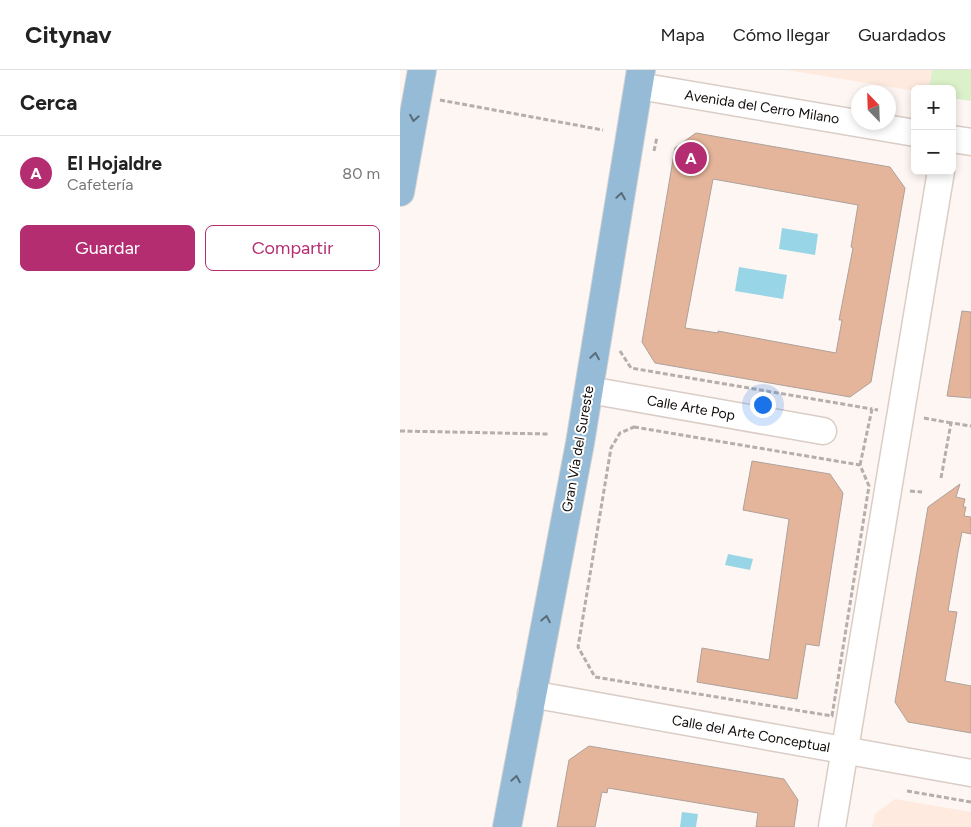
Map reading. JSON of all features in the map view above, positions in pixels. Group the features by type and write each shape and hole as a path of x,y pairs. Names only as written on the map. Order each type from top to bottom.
{"main road":[{"path":"400,192 422,70"},
{"name":"Gran Vía del Sureste","path":"507,827 589,390 640,78"}],"street":[{"name":"Avenida del Cerro Milano","path":"640,78 911,131"},
{"path":"956,140 971,142"},
{"path":"832,827 940,175"},
{"name":"Calle Arte Pop","path":"589,390 823,431"},
{"name":"Calle del Arte Conceptual","path":"532,694 971,773"}],"path":[{"path":"440,100 603,130"},
{"path":"653,156 657,137"},
{"path":"619,350 631,368 872,409"},
{"path":"941,478 951,423 971,426"},
{"path":"634,427 860,465 869,486 832,716 595,677 578,647 611,448 620,433 634,427"},
{"path":"400,431 548,434"},
{"path":"907,791 971,802"}],"shaded area":[{"path":"787,70 932,70 930,85 911,85 911,90 896,88 896,85 878,85"},
{"path":"895,799 971,812 971,827 872,827 875,814"}],"green space":[{"path":"932,70 971,70 971,101 956,99 956,85 930,85"}],"water":[{"path":"782,228 818,234 815,255 779,249"},
{"path":"739,267 787,275 783,299 735,291"},
{"path":"728,554 753,559 750,570 725,565"},
{"path":"682,812 698,814 696,827 680,827"}],"building":[{"path":"696,133 890,167 905,188 871,382 850,397 655,363 642,342 675,148","holes":["713,179 858,205 851,247 853,248 839,320 842,320 836,353 718,331 718,333 685,328"]},
{"path":"962,311 971,312 971,398 947,396"},
{"path":"752,461 830,474 843,493 819,646 806,644 797,699 697,682 702,648 769,660 789,519 743,510"},
{"path":"960,484 956,497 965,499 963,507 966,507 964,516 971,517 971,534 962,532 958,552 948,611 957,612 945,681 971,686 971,733 908,722 895,702 928,507"},
{"path":"589,746 784,779 798,800 794,827 756,827 758,813 608,788 607,793 602,792 595,827 557,827 569,760"}],"place":[{"name":"El Hojaldre","path":"691,158"}]}
